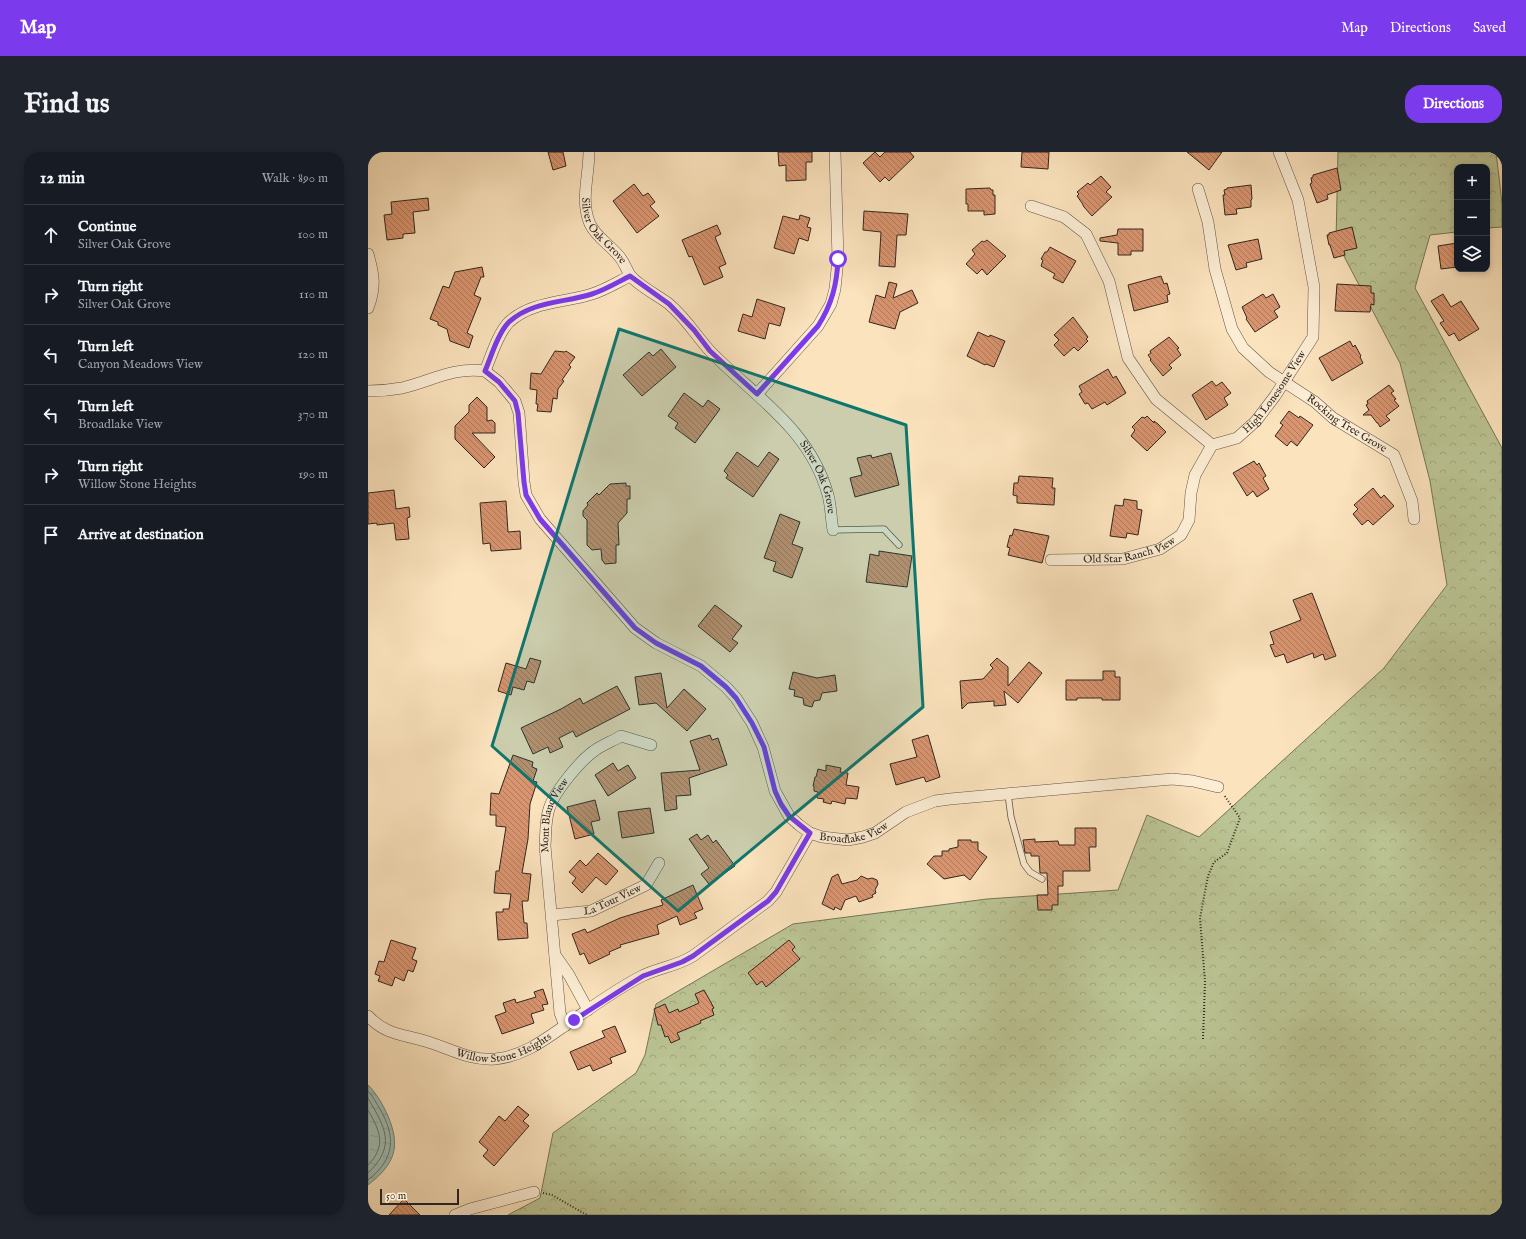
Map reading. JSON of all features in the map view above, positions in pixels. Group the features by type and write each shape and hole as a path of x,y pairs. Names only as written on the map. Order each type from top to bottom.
{"street":[{"name":"Silver Oak Grove","path":"589,152 585,201 588,218 597,234 622,260 630,276 669,304 694,330 710,351 794,430 815,462 828,495 833,530"},
{"path":"757,394 818,326 831,304 835,289 838,259 835,152"},
{"name":"High Lonesome View","path":"1212,445 1237,438 1256,421 1313,337 1314,287 1298,200 1279,152"},
{"path":"1198,189 1208,222 1215,269 1232,329 1243,348 1269,372 1284,381"},
{"path":"1031,206 1064,217 1086,234 1109,281 1128,358 1156,399 1212,445"},
{"path":"368,254 373,272 374,285 373,296 368,308"},
{"path":"368,391 404,388 444,374 472,370 485,371 502,331 509,322 527,310 538,306 592,294 630,276"},
{"name":"Broadlake View","path":"485,371 499,382 515,401 518,413 521,466 525,488 530,502 540,519 635,628 656,643 701,666 726,687 736,698 752,723 761,741 775,791 781,804 789,816 810,833 822,837 848,840 863,837 875,833 906,812 935,801 1172,779 1218,786"},
{"name":"Rocking Tree Grove","path":"1284,381 1315,402 1333,418 1394,455 1412,502 1414,519"},
{"name":"Old Star Ranch View","path":"1051,560 1123,559 1160,549 1181,535 1189,520 1191,493 1195,475 1212,445"},
{"name":"Mont Blanc View","path":"565,1026 560,1013 545,846 549,809 554,799 577,766 594,751 621,736 651,745"},
{"name":"Willow Stone Heights","path":"368,1016 379,1026 391,1032 434,1044 464,1056 479,1059 507,1057 525,1052 537,1046 588,1010 643,976 682,962 693,956 768,901 783,882 810,833"},
{"name":"La Tour View","path":"552,915 592,911 646,885 659,863"},
{"path":"554,954 569,975 588,1010"},
{"path":"455,1215 470,1209 534,1192"}],"lane":[{"path":"833,530 884,529 899,545"},
{"path":"1008,794 1010,817 1024,864 1030,872 1042,878"}],"path":[{"path":"1203,1039 1205,982 1200,918 1208,876 1214,862 1226,853 1240,818 1218,786"},
{"path":"534,1192 552,1195 587,1215"}],"highlighted area":[{"path":"619,329 906,425 923,707 678,911 492,746"}],"green space":[{"path":"1338,152 1496,152 1502,203 1502,227 1490,228 1490,164 1454,164 1454,232 1430,235 1415,288 1502,448 1502,1215 508,1215 540,1198 553,1133 636,1073 645,1055 656,1004 793,924 987,899 1118,890 1147,815 1199,837 1384,668 1447,585 1430,481 1400,363 1336,241"}],"water":[{"path":"368,1085 380,1100 388,1116 392,1127 395,1146 390,1162 368,1185"}],"building":[{"path":"548,152 563,152 566,166 553,170"},
{"path":"778,152 812,152 812,162 806,162 806,180 786,181 786,165 779,166"},
{"path":"875,152 880,157 885,152 910,152 914,157 889,181 885,177 880,182 863,163"},
{"path":"1022,152 1049,152 1048,169 1021,167"},
{"path":"1187,152 1222,152 1209,170"},
{"path":"1337,168 1341,190 1327,195 1328,199 1317,203 1310,184 1312,183 1311,178 1313,175"},
{"path":"1101,176 1111,187 1106,192 1112,197 1092,216 1077,196 1079,194 1077,192 1088,183 1090,185"},
{"path":"634,184 643,196 648,193 655,202 650,206 659,216 637,233 613,201"},
{"path":"1251,185 1251,207 1236,209 1237,214 1225,215 1224,190 1227,188"},
{"path":"990,188 993,190 993,195 995,195 995,214 984,215 984,211 968,211 968,204 966,204 966,189"},
{"path":"428,198 429,210 413,212 415,233 403,234 403,238 387,240 384,215 392,214 391,202"},
{"path":"864,211 908,214 906,235 897,235 895,267 879,266 881,232 863,230"},
{"path":"800,215 810,218 807,227 811,228 808,241 799,238 794,254 774,248 783,216 799,220"},
{"path":"717,225 721,234 715,237 726,264 719,267 723,277 704,285 692,256 689,257 682,240"},
{"path":"1352,227 1357,248 1344,251 1345,255 1334,258 1327,235 1329,235 1329,233"},
{"path":"1118,229 1143,229 1143,251 1131,251 1131,255 1118,255 1118,243 1100,241 1100,238 1117,235"},
{"path":"1258,239 1262,259 1246,263 1247,267 1236,270 1228,245"},
{"path":"987,240 1006,256 987,275 982,269 977,274 966,264 975,254 972,250 982,241 984,242"},
{"path":"1454,243 1454,267 1441,269 1438,246"},
{"path":"1050,247 1076,261 1063,283 1053,278 1055,274 1041,266 1043,260 1041,259"},
{"path":"482,267 484,277 481,277 474,295 481,298 467,333 473,336 469,348 450,341 447,329 438,325 438,322 430,319 443,286 449,288 455,272"},
{"path":"1161,276 1164,284 1167,283 1170,294 1167,295 1168,302 1134,311 1128,285"},
{"path":"889,282 897,284 893,298 912,290 918,303 900,312 895,329 869,322 876,295 885,298"},
{"path":"1337,284 1371,286 1371,293 1374,293 1374,305 1371,304 1370,312 1335,311"},
{"path":"1263,294 1266,298 1273,294 1280,307 1274,311 1278,317 1255,332 1246,319 1247,318 1242,307"},
{"path":"1443,294 1451,307 1461,301 1479,329 1459,341 1454,333 1449,336 1440,323 1444,321 1431,301"},
{"path":"757,299 785,308 780,326 769,323 765,339 738,331 743,314 752,317"},
{"path":"1073,317 1088,337 1086,339 1088,341 1078,351 1074,347 1064,356 1054,345 1059,340 1054,335"},
{"path":"978,332 989,337 990,335 1005,341 994,367 985,365 967,356"},
{"path":"1169,337 1179,348 1177,349 1181,355 1169,365 1172,368 1163,376 1150,360 1151,359 1148,355 1151,353 1150,351"},
{"path":"1350,341 1353,347 1355,345 1363,363 1332,381 1319,358"},
{"path":"661,349 676,367 642,396 623,375 649,352 653,356"},
{"path":"555,351 566,351 575,357 569,365 571,367 562,380 564,381 558,389 557,399 553,398 551,412 537,411 537,390 530,389 531,373 541,374"},
{"path":"1108,369 1113,378 1116,376 1126,393 1107,405 1105,402 1092,409 1088,403 1085,404 1079,394 1082,392 1079,386"},
{"path":"1212,381 1216,386 1222,382 1231,393 1224,398 1228,405 1206,420 1192,395"},
{"path":"1389,385 1394,391 1391,393 1396,399 1394,400 1399,406 1386,416 1390,420 1380,427 1371,415 1363,415 1369,410 1366,405 1368,404 1367,401"},
{"path":"684,393 703,407 708,400 720,409 695,443 675,428 678,423 668,416"},
{"path":"477,397 487,407 487,421 492,420 495,423 495,433 472,433 495,457 484,468 455,439 455,426 469,412 469,405"},
{"path":"1289,411 1299,418 1300,416 1313,425 1297,446 1291,441 1287,446 1275,436 1283,425 1280,423"},
{"path":"1147,416 1166,432 1147,451 1131,436 1135,430 1132,427 1142,417 1145,418"},
{"path":"737,452 758,467 769,452 779,459 753,497 726,478 728,475 724,471"},
{"path":"891,453 899,485 855,497 850,478 862,475 857,458 871,455 872,458"},
{"path":"1254,461 1257,465 1259,463 1266,476 1263,478 1269,489 1257,497 1253,491 1247,496 1233,473"},
{"path":"1019,476 1053,478 1052,488 1055,488 1054,505 1017,503 1017,496 1013,495 1014,483 1018,483"},
{"path":"626,483 626,486 630,486 630,499 627,499 627,513 618,523 619,545 616,545 616,563 605,564 602,560 601,549 592,550 587,545 587,520 583,516 583,511 588,505 587,503 597,493 599,495 610,484"},
{"path":"1373,488 1381,498 1384,495 1394,506 1373,525 1368,520 1362,525 1353,514 1358,509 1354,505"},
{"path":"394,490 396,509 409,507 410,517 407,518 409,539 396,540 394,523 377,525 377,523 368,524 368,493"},
{"path":"1124,499 1137,501 1137,509 1142,510 1138,535 1127,533 1126,538 1110,536 1115,505 1123,506"},
{"path":"506,501 508,532 520,531 521,549 491,551 490,543 483,544 480,503"},
{"path":"780,514 800,522 792,544 803,548 792,578 773,571 776,562 764,558"},
{"path":"1014,529 1049,536 1042,563 1008,555 1010,548 1007,547 1010,535 1012,536"},
{"path":"879,551 912,556 907,587 866,582 870,554 879,556"},
{"path":"1312,593 1336,656 1325,660 1323,654 1314,658 1313,653 1287,663 1284,654 1275,657 1270,645 1274,644 1270,632 1301,620 1293,600"},
{"path":"715,605 742,626 732,639 738,643 730,652 698,626"},
{"path":"530,658 541,661 534,683 527,681 524,690 513,687 511,695 498,691 506,663 526,669"},
{"path":"997,658 1008,667 1008,686 1029,662 1042,673 1018,703 1004,691 1006,705 994,706 994,701 968,703 962,709 960,681 983,679 993,668 990,665"},
{"path":"1103,671 1115,671 1115,677 1120,677 1120,700 1077,698 1077,700 1066,700 1066,680 1103,680"},
{"path":"793,672 817,678 835,675 837,691 822,693 820,700 814,701 812,707 804,705 803,698 794,696 795,690 789,689"},
{"path":"661,673 667,708 684,689 706,709 687,731 656,703 639,705 635,677"},
{"path":"617,686 630,709 576,737 573,731 559,738 563,747 550,753 548,747 533,754 521,728 580,698 583,704"},
{"path":"710,735 712,740 718,738 727,765 689,778 691,795 676,796 677,809 665,811 661,773 700,770 690,741"},
{"path":"928,735 940,777 926,782 924,777 896,785 890,764 917,757 912,740"},
{"path":"513,755 533,762 532,767 537,769 533,781 537,782 530,804 528,839 522,873 531,874 528,901 522,901 524,923 527,923 528,938 498,940 496,912 503,912 503,909 509,909 511,894 494,893 496,871 499,871 506,827 496,826 496,815 490,815 491,793 499,794"},
{"path":"613,763 618,771 628,765 636,778 608,796 595,775"},
{"path":"826,765 841,768 840,772 848,773 846,785 859,787 857,799 846,798 845,804 832,801 831,804 823,802 824,799 817,798 818,792 814,791 813,786 815,777 818,769 826,771"},
{"path":"595,800 600,820 591,822 594,834 575,839 567,807"},
{"path":"650,808 654,833 622,838 618,812"},
{"path":"1075,828 1096,828 1096,847 1089,847 1090,871 1063,871 1063,886 1058,886 1058,905 1052,905 1052,910 1038,910 1037,895 1048,895 1047,873 1040,873 1039,856 1031,856 1031,853 1025,853 1023,840 1035,839 1035,842 1058,841 1059,845 1075,845"},
{"path":"697,834 701,840 708,835 713,843 716,840 735,866 709,884 701,874 709,868 689,839"},
{"path":"958,840 971,840 971,842 978,842 978,850 987,857 970,880 964,875 944,879 927,864 934,856 942,856 942,851 949,851 949,849 958,847"},
{"path":"598,853 618,871 606,885 596,877 582,893 572,883 576,878 569,872 580,860 586,866"},
{"path":"838,874 842,884 857,880 861,876 868,879 872,878 877,880 878,884 875,890 876,893 872,895 873,897 859,902 856,896 845,900 841,910 835,907 834,910 822,904 832,877"},
{"path":"693,885 703,909 694,913 697,918 680,925 677,916 657,925 659,934 620,945 621,947 609,952 610,954 589,964 584,953 580,955 572,934 585,929 587,933 620,918 663,905 661,900"},
{"path":"391,940 416,948 412,959 417,961 413,972 408,970 404,981 395,977 392,986 378,981 380,976 375,974 379,961 384,962"},
{"path":"789,940 795,947 792,950 800,959 766,987 762,981 757,985 748,973"},
{"path":"543,989 548,1004 542,1005 544,1010 531,1014 534,1023 502,1034 495,1016 506,1012 503,1003 515,999 516,1003 536,997 534,992"},
{"path":"704,990 714,1008 712,1009 714,1015 700,1021 701,1023 677,1033 680,1039 671,1043 668,1036 665,1037 661,1025 658,1025 654,1009 665,1004 669,1013 678,1009 679,1012 699,1003 695,994"},
{"path":"615,1026 626,1052 610,1058 612,1063 593,1071 590,1065 578,1070 570,1052 605,1037 602,1031"},
{"path":"518,1106 529,1115 523,1121 529,1126 494,1166 483,1156 488,1150 479,1142 499,1116 505,1121"},
{"path":"404,1199 420,1215 389,1215"}],"route":[{"path":"574,1020 628,984 643,976 682,962 693,956 768,901 783,882 810,833 789,816 781,804 775,791 764,747 745,710 736,698 714,676 701,666 656,643 635,628 540,519 526,495 521,466 518,413 515,401 499,382 485,371 502,331 509,322 527,310 538,306 592,294 630,276 669,304 694,330 710,351 757,394 818,326 825,315 831,304 835,289 838,259"}]}
